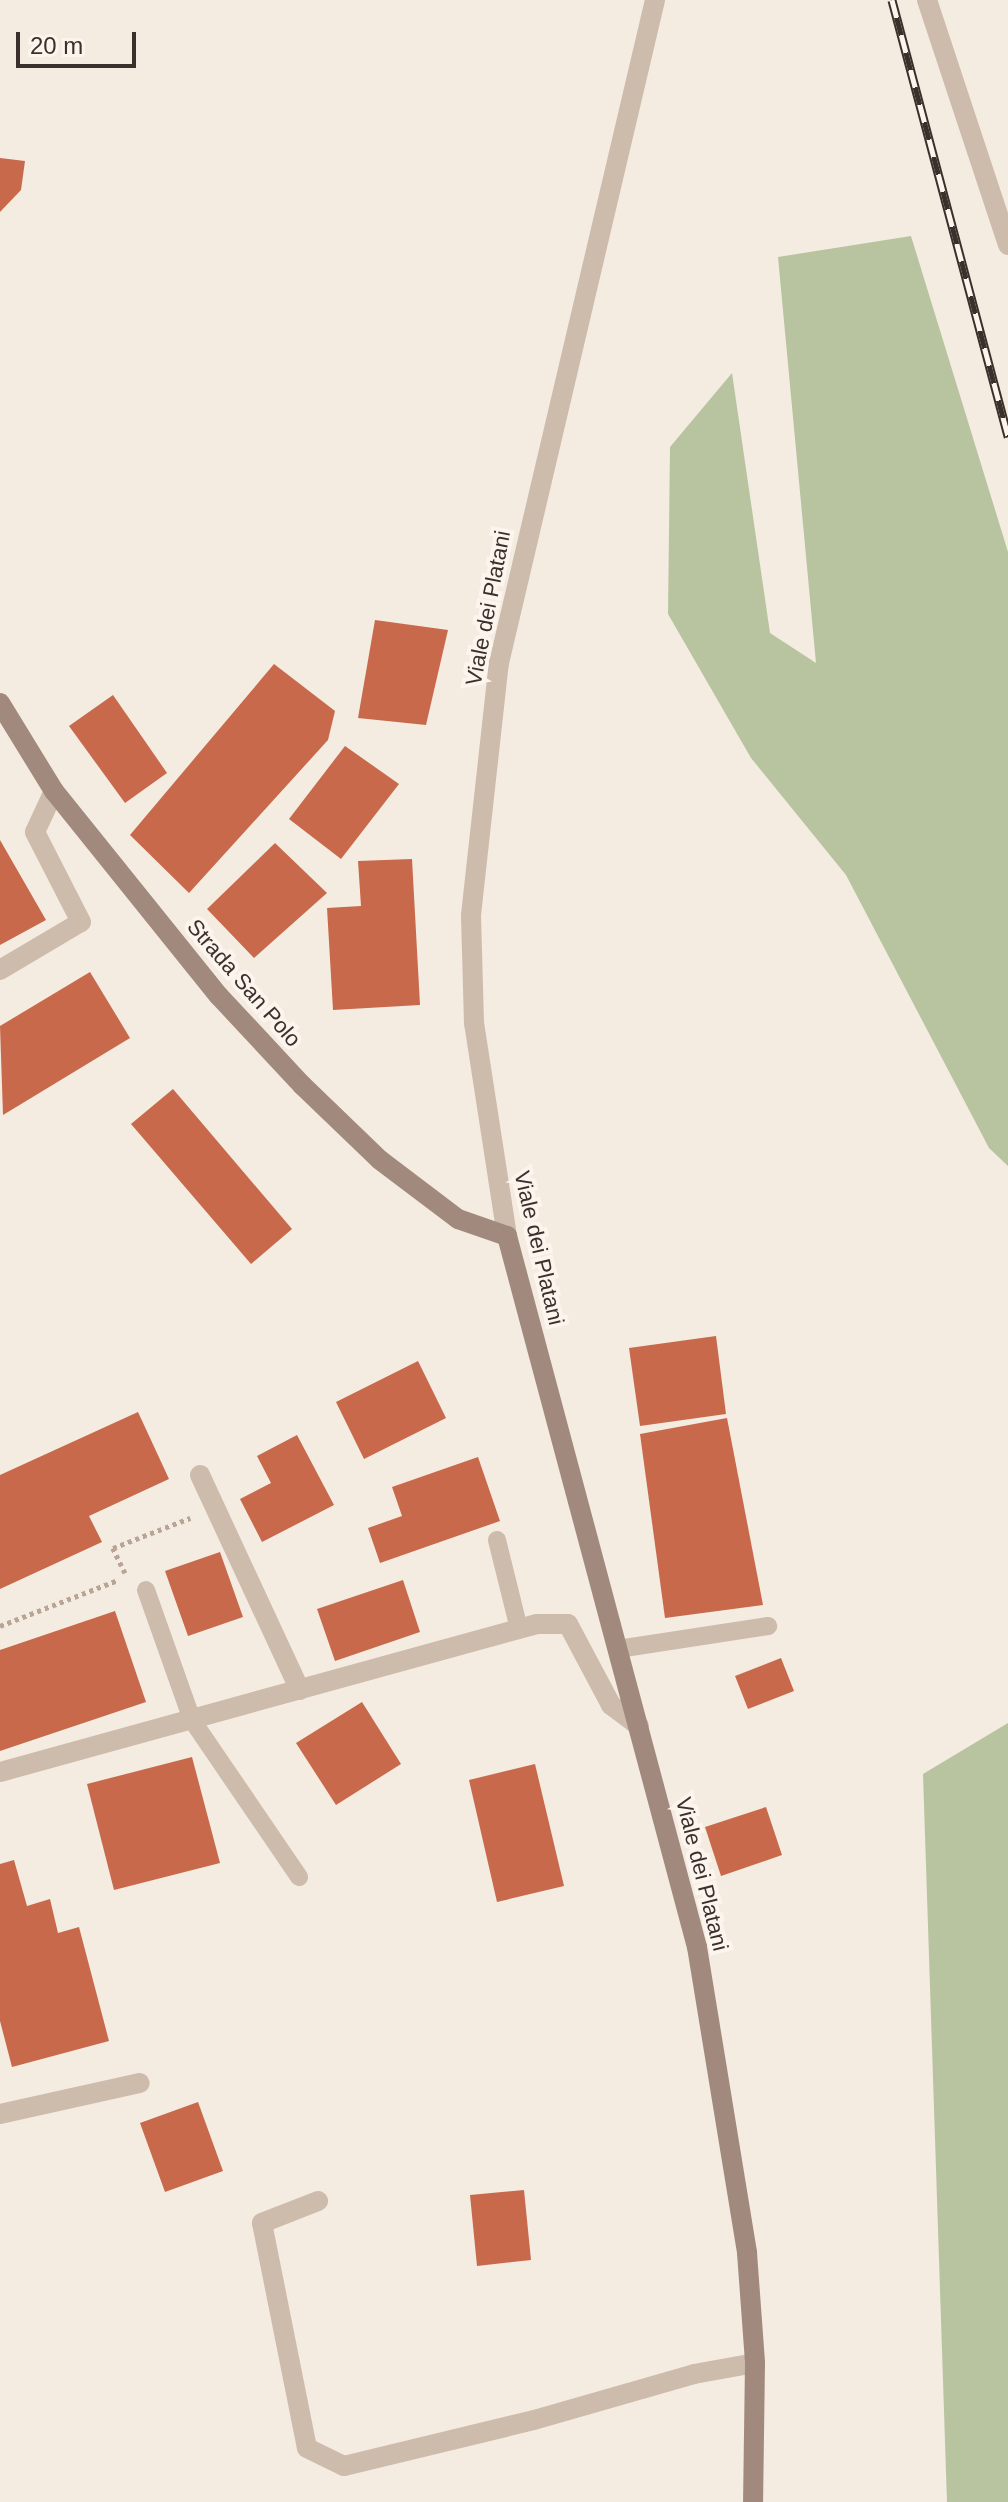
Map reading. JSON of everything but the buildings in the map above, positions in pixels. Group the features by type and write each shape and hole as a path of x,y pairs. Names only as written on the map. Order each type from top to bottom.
{"street":[{"name":"Viale dei Platani","path":"655,0 499,663 471,915 474,1023 507,1236 697,1947 747,2253 755,2363 753,2502"},
{"path":"927,0 1008,245"},
{"name":"Strada San Polo","path":"0,703 54,791 219,996 302,1085 380,1160 458,1219 507,1236"},
{"path":"0,970 81,922 35,832 54,791"},
{"path":"200,1475 300,1690"},
{"path":"0,1772 519,1629 568,1624 611,1705 639,1726"},
{"path":"0,2114 140,2083"},
{"path":"318,2201 262,2223 307,2448 344,2466 534,2420 694,2374 755,2363"}],"lane":[{"path":"497,1540 519,1629"},
{"path":"146,1590 192,1720 299,1877"},
{"path":"618,1649 768,1626"}],"path":[{"path":"0,1626 127,1577 113,1548 216,1508"}],"green space":[{"path":"911,236 1008,552 1008,1166 989,1148 846,875 751,758 668,614 670,447 732,373 770,633 816,663 778,257"},
{"path":"1008,1723 1008,2502 947,2502 923,1774"}],"railway":[{"path":"892,0 1008,437"}]}
